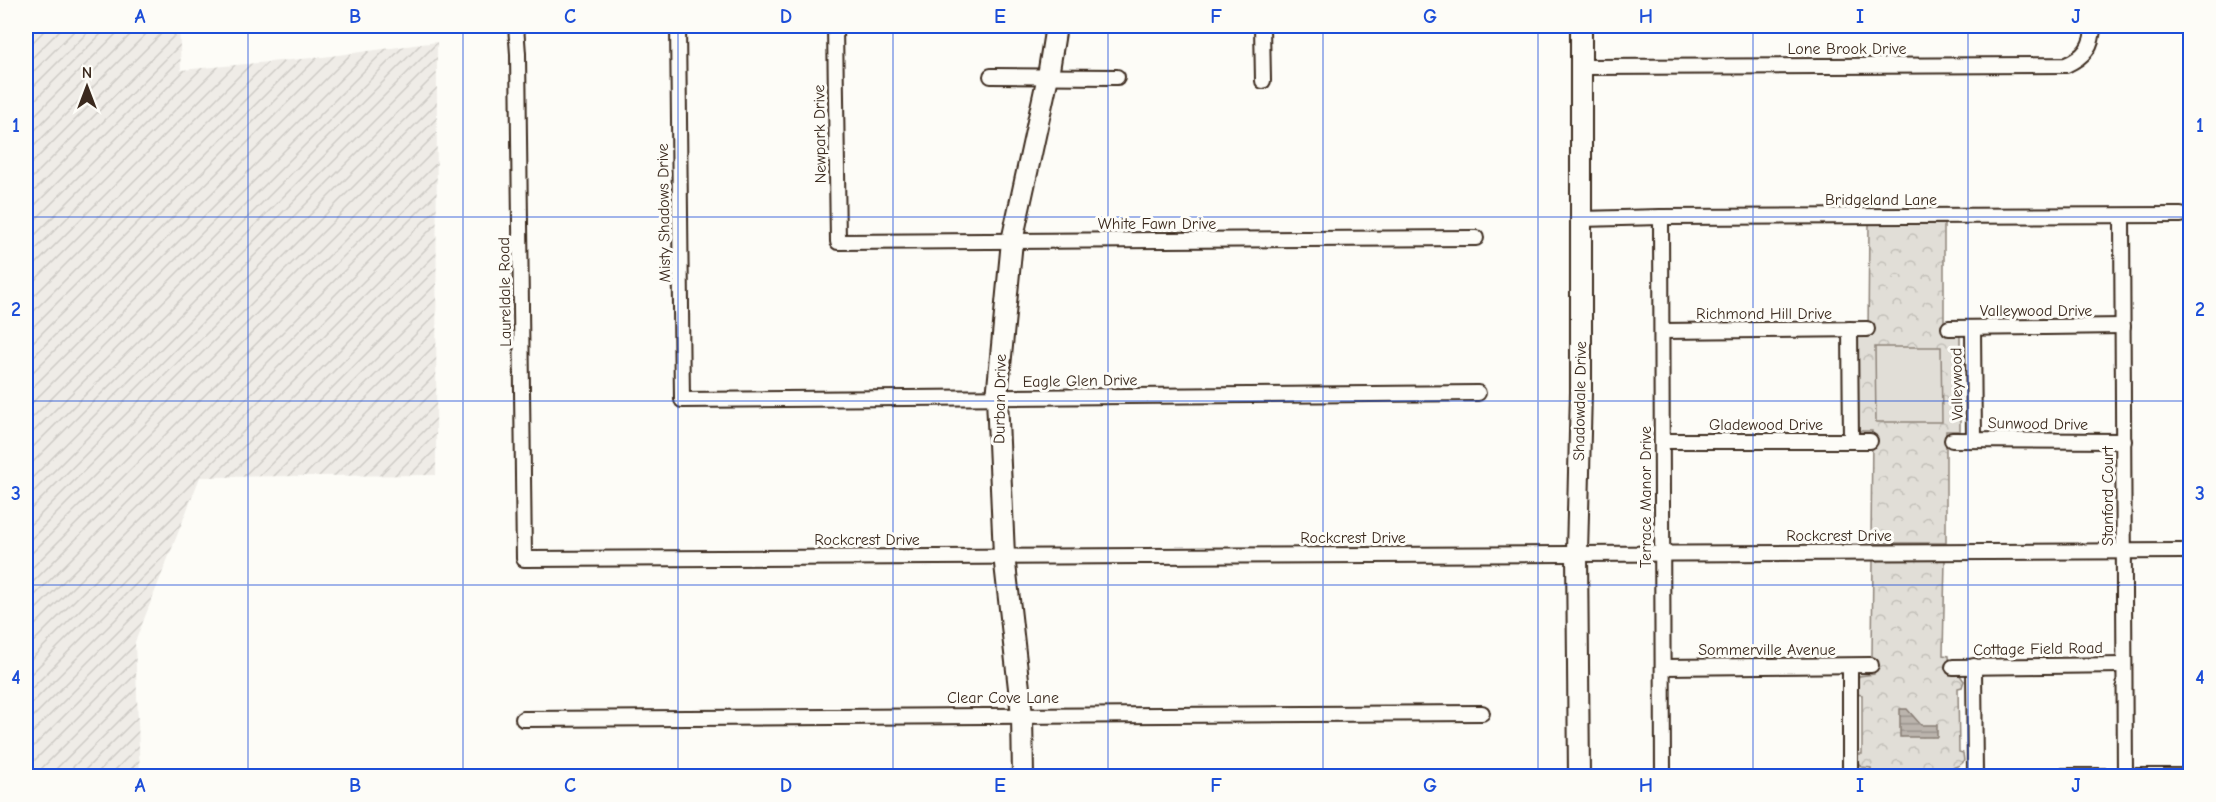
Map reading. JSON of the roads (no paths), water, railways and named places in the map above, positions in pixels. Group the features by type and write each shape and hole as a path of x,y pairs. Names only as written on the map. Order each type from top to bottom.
{"street":[{"name":"Laureldale Road","path":"516,26 524,559"},
{"name":"Misty Shadows Drive","path":"678,26 682,400"},
{"name":"Newpark Drive","path":"835,26 838,242"},
{"name":"Durban Drive","path":"1023,777 1022,714 1004,555 997,398 1012,241 1048,76 1056,26"},
{"path":"1262,26 1263,81"},
{"name":"Shadowdale Drive","path":"1579,777 1577,554 1581,392 1581,26"},
{"name":"Lone Brook Drive","path":"1582,67 2067,65 2079,59 2087,51 2092,28"},
{"path":"991,76 1118,76"},
{"name":"Bridgeland Lane","path":"1581,219 2181,215"},
{"name":"Stanford Court","path":"2122,216 2125,776"},
{"name":"Terrace Manor Drive","path":"1661,217 1664,777"},
{"name":"White Fawn Drive","path":"838,242 1476,238"},
{"name":"Valleywood Drive","path":"1949,328 2123,326"},
{"name":"Valleywood","path":"1973,327 1974,440"},
{"name":"Richmond Hill Drive","path":"1662,331 1867,329"},
{"path":"1850,330 1851,441"},
{"name":"Eagle Glen Drive","path":"682,400 1478,393"},
{"name":"Sunwood Drive","path":"1952,440 2124,441"},
{"name":"Gladewood Drive","path":"1662,441 1870,441"},
{"name":"Rockcrest Drive","path":"524,559 2182,551"},
{"name":"Cottage Field Road","path":"1953,667 2124,664"},
{"name":"Sommerville Avenue","path":"1663,667 1871,665"},
{"path":"1850,666 1851,777"},
{"path":"1974,666 1975,777"},
{"name":"Clear Cove Lane","path":"523,719 1022,714 1482,713"},
{"path":"2049,777 2186,776"}]}
